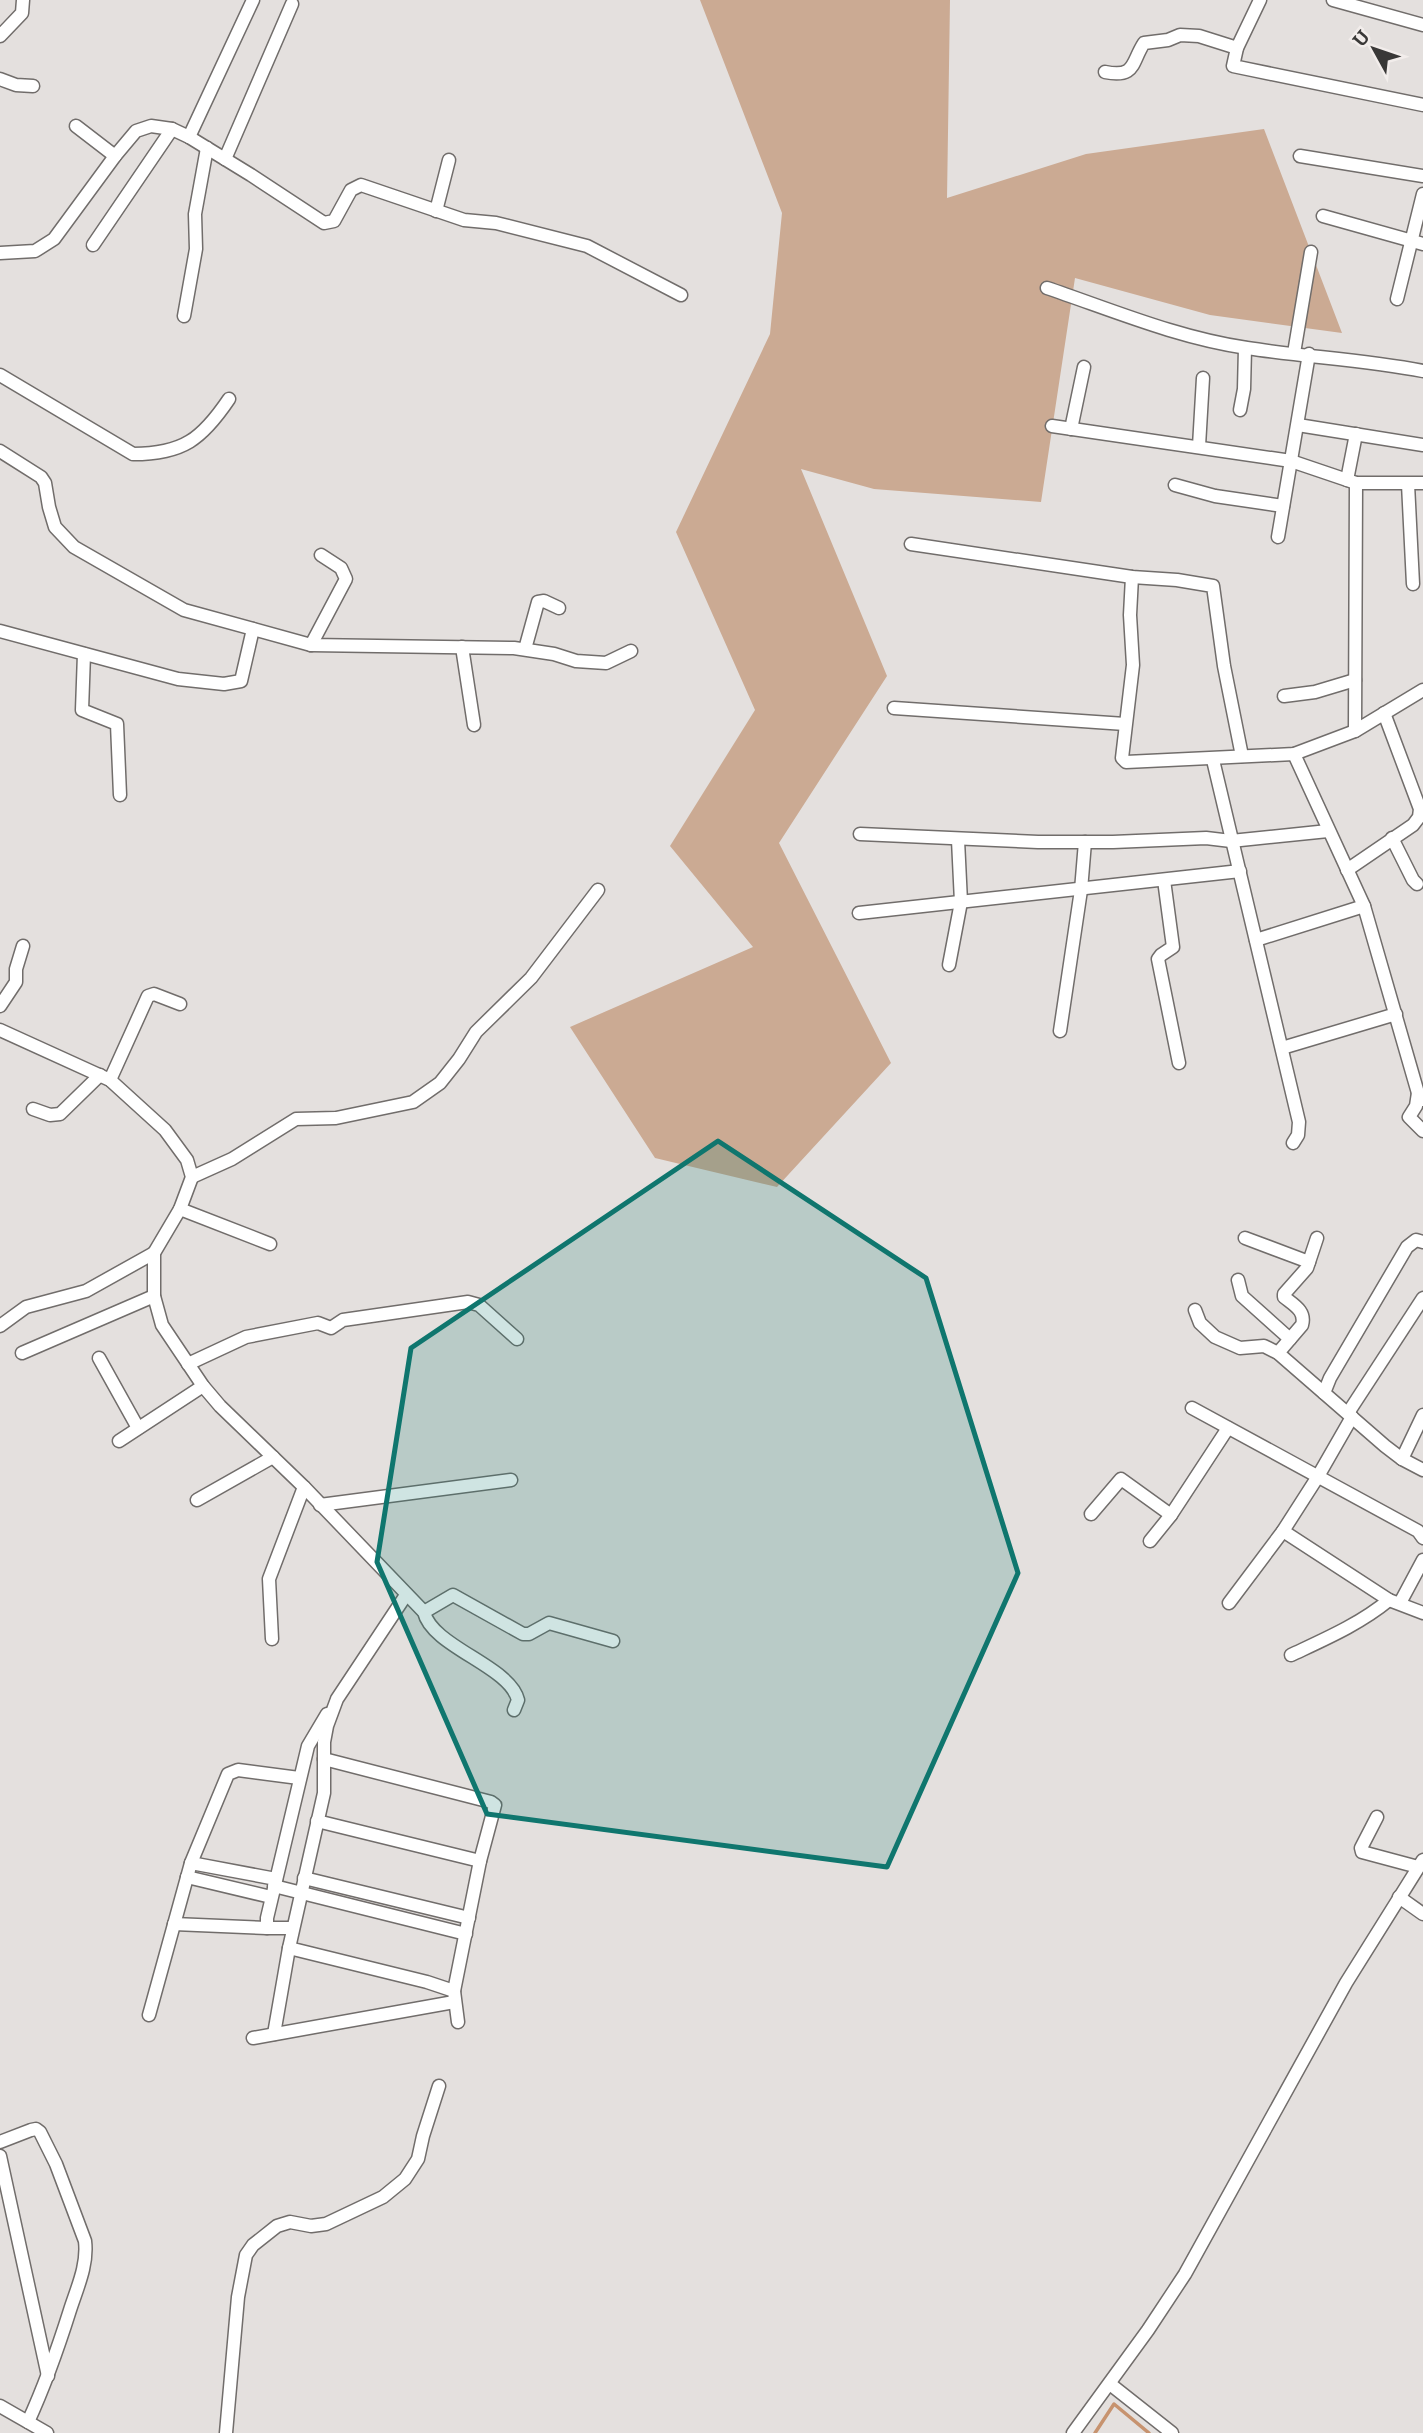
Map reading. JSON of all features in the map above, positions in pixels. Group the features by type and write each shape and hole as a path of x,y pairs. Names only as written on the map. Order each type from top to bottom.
{"street":[{"path":"0,36 22,13 23,0"},
{"path":"189,137 253,0"},
{"path":"1260,0 1237,48 1233,64 1235,67 1423,105"},
{"path":"1333,0 1384,6 1423,25"},
{"path":"225,159 292,4"},
{"path":"1105,72 1123,73 1132,68 1144,43 1168,40 1177,35 1199,36 1237,48"},
{"path":"0,79 16,85 33,86"},
{"path":"0,253 35,251 54,239 136,131 151,125 189,137 324,223 334,222 351,190 361,186 464,220 496,223 587,246 681,295"},
{"path":"76,126 115,156"},
{"path":"93,245 172,130"},
{"path":"184,316 195,249 195,214 207,148"},
{"path":"1300,156 1423,176"},
{"path":"436,211 449,160"},
{"path":"1397,299 1418,241 1423,194"},
{"path":"1323,216 1418,241"},
{"path":"1294,353 1311,252"},
{"path":"1046,288 1170,330 1245,348 1309,354 1423,371"},
{"path":"1240,410 1244,389 1245,348"},
{"path":"1278,537 1309,354"},
{"path":"1071,429 1084,366"},
{"path":"0,376 120,448 133,453 150,454 187,444 214,421 229,399"},
{"path":"1199,446 1203,378"},
{"path":"1298,425 1423,445"},
{"path":"1052,426 1291,461 1351,482 1423,483"},
{"path":"1355,731 1351,482 1356,434"},
{"path":"0,451 41,477 55,527 75,547 184,610 311,645 525,649 576,661 606,663 631,651"},
{"path":"1408,484 1413,584"},
{"path":"1175,485 1215,496 1283,506"},
{"path":"911,544 1132,577 1210,584 1215,587 1224,666 1242,756"},
{"path":"311,645 346,579 341,568 321,555"},
{"path":"1132,577 1130,615 1133,665 1122,758 1126,762 1213,760 1294,754 1355,731 1423,690"},
{"path":"525,649 538,602 544,601 559,608"},
{"path":"0,631 178,679 224,684 241,681 253,629"},
{"path":"462,647 474,725"},
{"path":"84,654 82,710 117,724 120,795"},
{"path":"1284,696 1315,692 1355,680"},
{"path":"894,708 1125,724"},
{"path":"1347,870 1413,825 1419,817 1420,809 1384,713"},
{"path":"1294,754 1364,906 1420,1096 1409,1117 1423,1131"},
{"path":"1213,760 1299,1122 1298,1135 1293,1143"},
{"path":"860,834 958,840 1085,842 1206,838 1231,841 1328,831"},
{"path":"1392,838 1417,884"},
{"path":"948,965 961,902 958,840"},
{"path":"1060,1031 1081,890 1085,842"},
{"path":"859,913 1240,871"},
{"path":"1164,880 1173,947 1158,959 1179,1063"},
{"path":"192,1177 232,1159 296,1119 337,1118 413,1102 440,1083 460,1059 475,1032 531,978 598,890"},
{"path":"1256,940 1364,906"},
{"path":"0,1006 15,985 23,946"},
{"path":"33,1109 50,1115 60,1114 105,1077 148,996 155,994 180,1004"},
{"path":"1282,1048 1395,1014"},
{"path":"0,1030 105,1077 164,1129 187,1160 192,1177 180,1209 155,1253 154,1296 162,1325 203,1386 424,1612 427,1623 511,1685 518,1700 514,1710"},
{"path":"180,1209 270,1244"},
{"path":"1245,1238 1309,1262"},
{"path":"1278,1353 1304,1319 1301,1311 1284,1297 1284,1294 1309,1262 1317,1238"},
{"path":"1324,1393 1343,1354 1406,1247 1416,1240 1423,1242"},
{"path":"0,1326 26,1307 86,1291 155,1253"},
{"path":"1238,1280 1242,1296 1290,1339"},
{"path":"22,1353 154,1296"},
{"path":"1229,1603 1283,1531 1317,1478 1350,1415 1423,1298"},
{"path":"188,1364 246,1337 318,1323 331,1328 343,1320 468,1302 479,1305 517,1339"},
{"path":"1195,1310 1205,1329 1227,1343 1240,1348 1264,1346 1278,1353 1402,1459 1423,1470"},
{"path":"99,1358 138,1428"},
{"path":"119,1441 203,1386"},
{"path":"1192,1408 1418,1531 1423,1538"},
{"path":"1402,1459 1423,1415"},
{"path":"1150,1541 1171,1515 1228,1428"},
{"path":"197,1500 273,1457"},
{"path":"1091,1514 1121,1479 1171,1515"},
{"path":"320,1505 511,1480"},
{"path":"272,1639 269,1579 304,1487"},
{"path":"1283,1531 1394,1602 1423,1613"},
{"path":"1291,1655 1394,1602 1423,1560"},
{"path":"274,2034 292,1928 325,1784 325,1734 337,1699 406,1595"},
{"path":"424,1612 453,1595 523,1634 529,1634 548,1623 613,1641"},
{"path":"267,1928 274,1887 308,1746 323,1718 333,1709"},
{"path":"324,1759 493,1804 495,1808 480,1861 454,1997 458,2022"},
{"path":"149,2015 191,1863 231,1772 238,1770 299,1778"},
{"path":"295,1805 319,1815 480,1861"},
{"path":"1073,2433 1185,2274 1346,1983 1421,1864 1362,1852 1361,1848 1377,1816"},
{"path":"191,1863 274,1887"},
{"path":"187,1877 301,1892 466,1934"},
{"path":"304,1878 469,1918"},
{"path":"1399,1897 1423,1914"},
{"path":"174,1924 292,1928"},
{"path":"289,1948 427,1982 454,1997"},
{"path":"253,2038 454,1997"},
{"path":"226,2433 238,2297 246,2255 253,2245 277,2226 290,2222 311,2226 326,2224 383,2197 405,2179 418,2159 439,2085"},
{"path":"0,2142 31,2130 36,2129 40,2133 56,2164 85,2241 85,2260 48,2377 27,2422"},
{"path":"0,2156 48,2377"},
{"path":"1110,2384 1172,2433"},
{"path":"0,2406 47,2433"}],"highlighted area":[{"path":"718,1141 926,1278 1018,1573 887,1867 487,1814 377,1562 411,1348"}],"shaded area":[{"path":"700,0 950,0 947,198 1086,154 1264,129 1342,333 1210,315 1075,278 1041,502 874,489 801,469 887,676 779,843 891,1063 777,1187 655,1158 570,1027 753,947 670,846 755,710 676,532 770,334 782,213"}],"waterway":[{"path":"1095,2433 1114,2404 1149,2433"}]}
